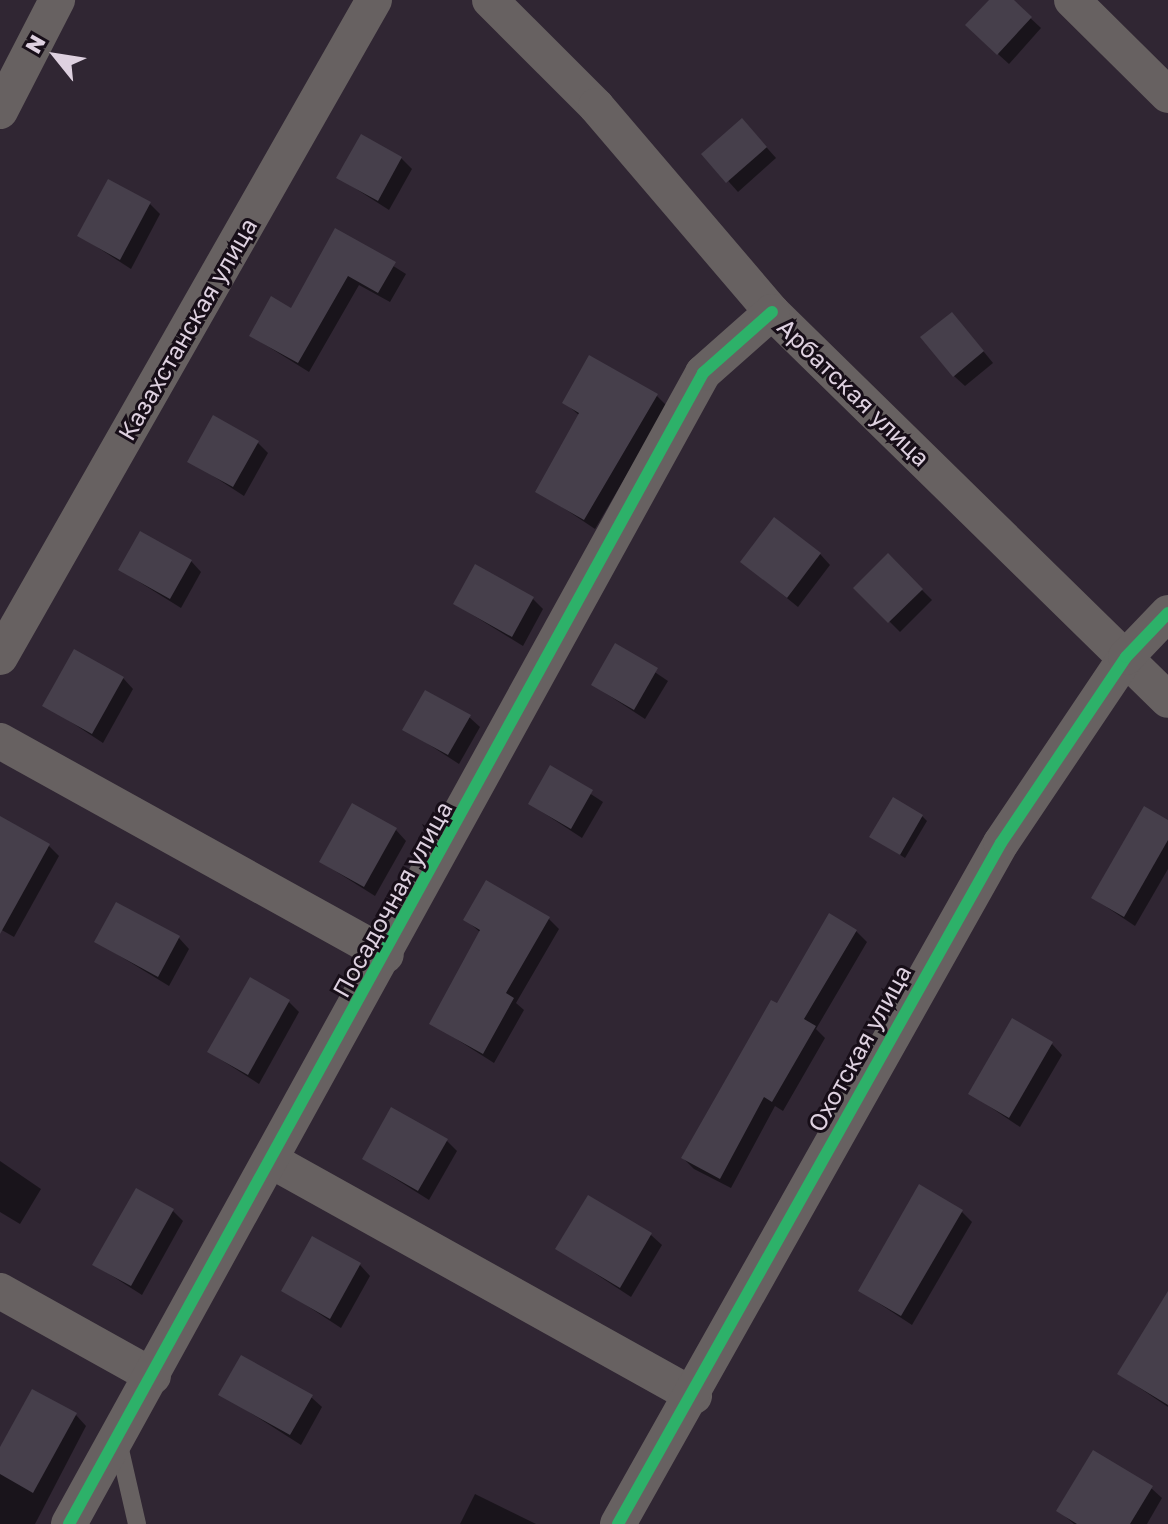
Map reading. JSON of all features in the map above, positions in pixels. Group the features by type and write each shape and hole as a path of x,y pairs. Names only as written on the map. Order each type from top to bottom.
{"street":[{"path":"0,111 57,0"},
{"name":"Казахстанская улица","path":"0,657 374,0"},
{"name":"Арбатская улица","path":"490,0 596,106 772,312 1168,700"},
{"path":"1072,0 1101,13 1168,95"},
{"name":"Посадочная улица","path":"69,1524 386,955 703,373 772,312"},
{"name":"Охотская улица","path":"618,1524 694,1396 1001,843 1126,657 1168,613"},
{"path":"0,741 386,955"},
{"path":"272,1161 694,1396"},
{"path":"0,1291 153,1376"}],"lane":[{"path":"118,1438 137,1524"}],"building":[{"path":"989,0 1014,0 1032,17 997,55 965,25"},
{"path":"742,118 767,147 726,183 701,154"},
{"path":"361,134 402,157 378,201 336,178"},
{"path":"108,179 151,202 120,260 77,236"},
{"path":"335,228 396,262 378,293 348,276 298,363 249,336 271,296 291,308"},
{"path":"952,312 984,351 953,377 920,337"},
{"path":"589,355 658,394 584,520 535,492 579,413 562,403"},
{"path":"213,415 259,441 233,487 187,462"},
{"path":"774,517 821,553 787,598 740,562"},
{"path":"140,531 192,560 170,599 118,570"},
{"path":"888,553 923,589 888,623 853,588"},
{"path":"475,564 534,597 512,637 453,604"},
{"path":"615,643 658,668 634,710 591,685"},
{"path":"74,649 124,677 92,734 42,706"},
{"path":"425,690 471,715 448,755 402,730"},
{"path":"550,765 593,790 571,829 528,804"},
{"path":"893,797 923,815 900,855 869,837"},
{"path":"352,803 397,828 364,887 319,862"},
{"path":"1144,806 1168,820 1168,840 1124,917 1091,898"},
{"path":"0,816 50,844 0,934"},
{"path":"486,880 550,917 506,993 514,998 483,1054 429,1024 480,930 463,920"},
{"path":"116,902 180,936 158,977 94,942"},
{"path":"829,913 857,930 804,1019 816,1026 772,1102 764,1097 720,1179 681,1158 771,1000 777,1003"},
{"path":"250,977 290,1000 248,1075 207,1052"},
{"path":"1012,1018 1053,1042 1009,1118 968,1094"},
{"path":"391,1107 448,1139 418,1191 362,1159"},
{"path":"919,1184 963,1210 901,1316 858,1291"},
{"path":"136,1188 174,1209 131,1286 92,1265"},
{"path":"588,1195 652,1233 620,1288 555,1249"},
{"path":"312,1236 361,1263 330,1319 281,1291"},
{"path":"1168,1291 1168,1405 1117,1374"},
{"path":"241,1355 313,1395 290,1435 218,1395"},
{"path":"32,1389 77,1413 33,1493 0,1474 0,1447"},
{"path":"1093,1450 1153,1486 1130,1524 1077,1524 1056,1511"}],"cycle path":[{"path":"69,1524 703,373 772,312"},
{"path":"618,1524 1001,843 1126,657 1168,613"}]}
